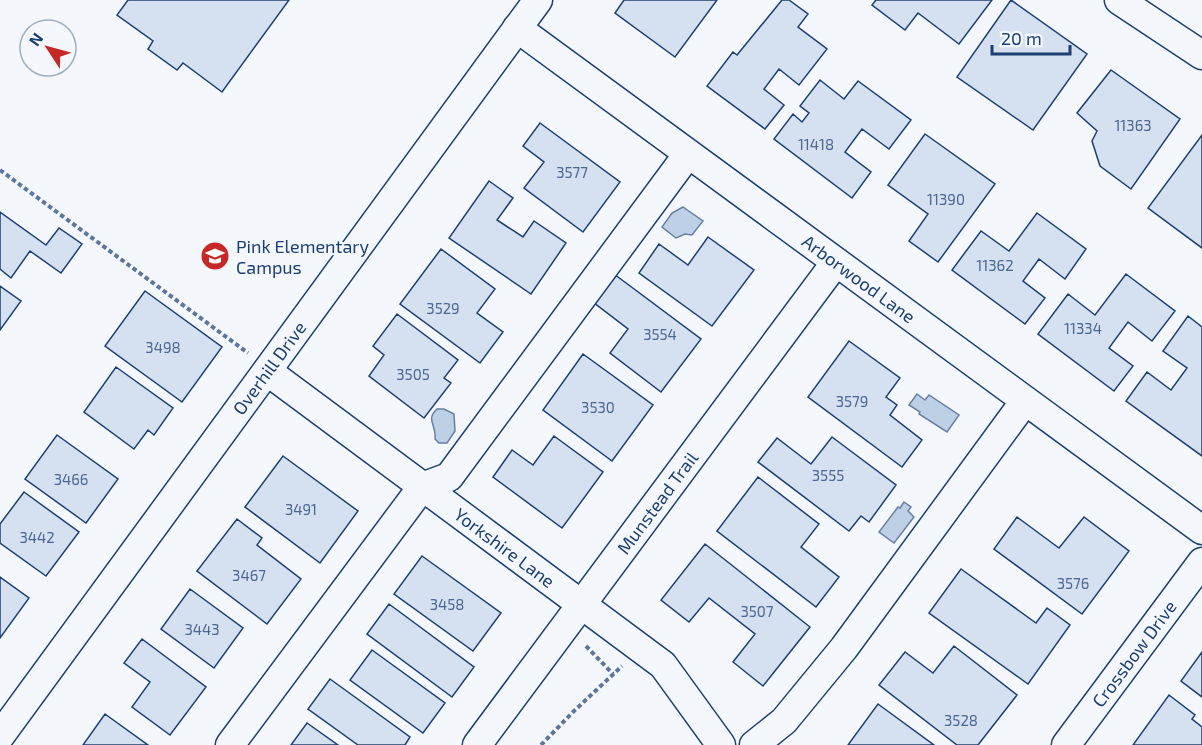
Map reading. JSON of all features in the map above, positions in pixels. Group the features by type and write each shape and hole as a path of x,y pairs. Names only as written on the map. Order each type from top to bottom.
{"street":[{"name":"Overhill Drive","path":"0,736 538,0"},
{"path":"1119,0 1202,55"},
{"name":"Arborwood Lane","path":"517,28 1202,530"},
{"path":"230,745 422,487 449,477 688,154"},
{"name":"Munstead Trail","path":"477,745 836,262"},
{"name":"Yorkshire Lane","path":"267,371 663,665 721,745"},
{"path":"754,745 784,721 844,648 1025,401"},
{"name":"Crossbow Drive","path":"1066,745 1202,562"}],"path":[{"path":"0,170 248,353 254,345"},
{"path":"586,646 613,674"},
{"path":"541,745 641,648"}],"water":[{"path":"683,207 703,221 692,235 685,234 676,238 662,227 672,213"},
{"path":"917,394 925,400 929,395 959,415 947,432 909,405"},
{"path":"437,409 444,409 454,414 455,431 447,443 439,443 435,439 432,416"},
{"path":"904,502 911,507 908,511 914,517 894,543 879,532"}],"building":[{"path":"128,0 289,0 222,92 183,63 177,70 148,49 153,41 117,15"},
{"path":"624,0 717,0 675,57 615,13"},
{"path":"782,0 789,0 808,14 798,27 827,49 799,85 779,69 764,89 784,105 765,129 707,86 733,52 737,55"},
{"path":"876,0 992,0 959,44 918,13 905,30 872,5"},
{"path":"1011,0 1087,54 1033,130 957,77"},
{"path":"1111,70 1180,119 1131,189 1100,166 1092,141 1097,131 1077,113"},
{"path":"820,80 844,99 858,81 911,120 889,149 862,129 845,152 871,172 852,198 774,139 793,114 802,122 809,113 800,106"},
{"path":"540,123 620,182 583,232 524,188 544,162 523,146"},
{"path":"925,134 995,184 938,262 909,241 928,214 888,185"},
{"path":"1202,135 1202,248 1148,208"},
{"path":"489,181 513,198 497,220 523,237 534,221 566,243 531,294 449,238"},
{"path":"0,212 46,245 59,228 82,244 61,273 30,251 11,278 0,269"},
{"path":"1037,213 1086,249 1065,279 1039,259 1023,281 1045,298 1025,324 952,270 981,231 1009,251"},
{"path":"708,237 754,270 712,326 639,273 659,244 688,265"},
{"path":"441,249 495,289 477,313 503,332 480,363 400,304"},
{"path":"610,271 701,339 661,392 610,353 628,329 589,299"},
{"path":"1126,274 1175,311 1152,341 1128,322 1109,348 1133,366 1114,391 1038,334 1068,294 1095,315"},
{"path":"0,286 21,301 0,330"},
{"path":"145,291 222,347 182,402 105,346"},
{"path":"397,314 458,360 444,378 451,383 424,418 369,376 384,355 373,346"},
{"path":"1188,316 1202,327 1202,456 1126,401 1147,372 1171,390 1187,368 1163,351"},
{"path":"849,341 900,378 886,397 897,405 890,415 922,440 902,467 808,397"},
{"path":"583,354 653,405 612,461 543,410"},
{"path":"116,367 173,408 154,435 148,430 134,449 84,412"},
{"path":"57,435 118,479 86,523 25,479"},
{"path":"554,436 603,472 562,528 493,477 512,450 533,465"},
{"path":"832,437 896,485 869,522 861,516 849,531 758,462 777,438 811,464"},
{"path":"283,456 358,511 320,563 245,507"},
{"path":"758,477 819,524 801,547 839,577 816,607 717,531"},
{"path":"24,492 79,532 46,576 0,543 0,524"},
{"path":"1017,517 1059,548 1084,517 1129,551 1082,614 994,549"},
{"path":"237,519 262,538 257,545 301,579 267,624 197,571"},
{"path":"705,544 810,627 763,686 733,662 755,634 709,598 689,622 661,600"},
{"path":"422,556 501,613 473,651 394,594"},
{"path":"961,569 1036,623 1047,608 1070,625 1028,684 929,613"},
{"path":"0,577 29,598 0,638"},
{"path":"190,589 243,628 214,668 161,629"},
{"path":"389,604 474,667 452,697 367,634"},
{"path":"142,639 206,687 170,735 132,707 150,682 124,663"},
{"path":"954,646 1017,695 978,745 957,745 879,685 905,652 933,673"},
{"path":"372,650 445,703 423,733 350,680"},
{"path":"1202,652 1202,697 1181,681"},
{"path":"330,679 410,737 405,745 358,745 308,709"},
{"path":"1169,695 1195,715 1192,719 1202,727 1202,745 1133,745"},
{"path":"878,704 934,745 848,745"},
{"path":"105,714 148,745 83,745"},
{"path":"307,723 338,745 291,745"}],"place":[{"name":"Pink Elementary Campus","path":"215,256"}]}
